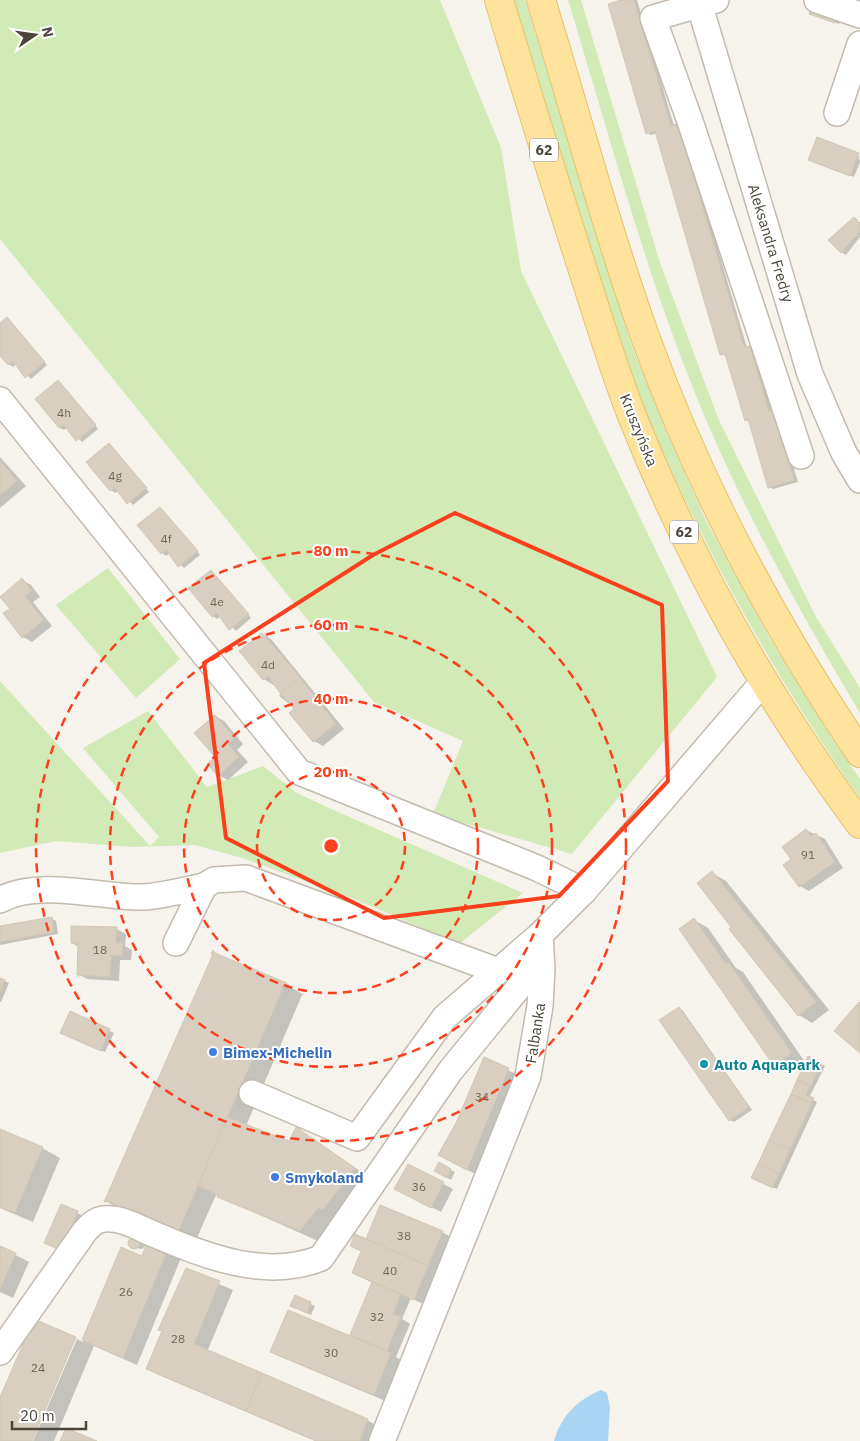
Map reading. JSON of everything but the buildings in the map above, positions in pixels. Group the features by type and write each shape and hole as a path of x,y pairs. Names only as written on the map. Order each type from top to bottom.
{"main road":[{"path":"482,0 525,88"},
{"name":"Kruszyńska","path":"499,0 525,88 615,370 632,416 681,527 725,613 764,681 804,744 860,824"},
{"path":"541,0 622,267 646,340 677,416 706,483 768,605 832,711 860,752"}],"street":[{"path":"548,0 560,63"},
{"path":"817,0 860,15"},
{"path":"704,1 653,18 706,169 801,456"},
{"name":"Aleksandra Fredry","path":"704,1 746,158 810,374 844,453 860,480"},
{"path":"837,113 860,44"},
{"path":"706,169 746,158"},
{"path":"0,401 299,772 537,868 584,891"},
{"path":"252,1093 357,1138 445,1017 540,935 584,891 764,681"},
{"path":"0,900 23,892 77,890 143,897 204,886 214,880 246,878 498,971"},
{"path":"176,943 204,886"},
{"name":"Falbanka","path":"382,1441 528,1076 540,1006 540,935"},
{"path":"0,1352 85,1231 93,1222 99,1220 122,1221 203,1254 255,1266 285,1268 308,1264 321,1258 451,1070 541,960"}],"highlighted area":[{"path":"455,513 662,605 668,781 559,896 384,918 226,838 204,663 373,555"}],"green space":[{"path":"0,0 440,0 501,148 521,271 717,677 572,854 433,814 463,741 374,702 0,239"},
{"path":"514,0 525,0 630,341 666,431 706,521 770,639 833,740 860,779 860,798 790,692 725,579 695,521 642,403 610,317"},
{"path":"568,0 581,0 660,263 718,418 815,615 860,688 860,713 809,626 761,537 717,446 697,399 663,309"},
{"path":"108,568 180,659 136,698 56,605"},
{"path":"0,681 150,846 159,837 83,748 148,711 207,787 263,766 297,793 523,893 459,944 352,898 242,858 195,845 133,847 56,841 0,853"}],"water":[{"path":"601,1390 607,1393 610,1407 608,1441 554,1441 561,1424 571,1410 592,1394"}],"place":[{"name":"Bimex-Michelin","path":"213,1052"},
{"name":"Auto Aquapark","path":"704,1064"},
{"name":"Smykoland","path":"275,1177"}]}
